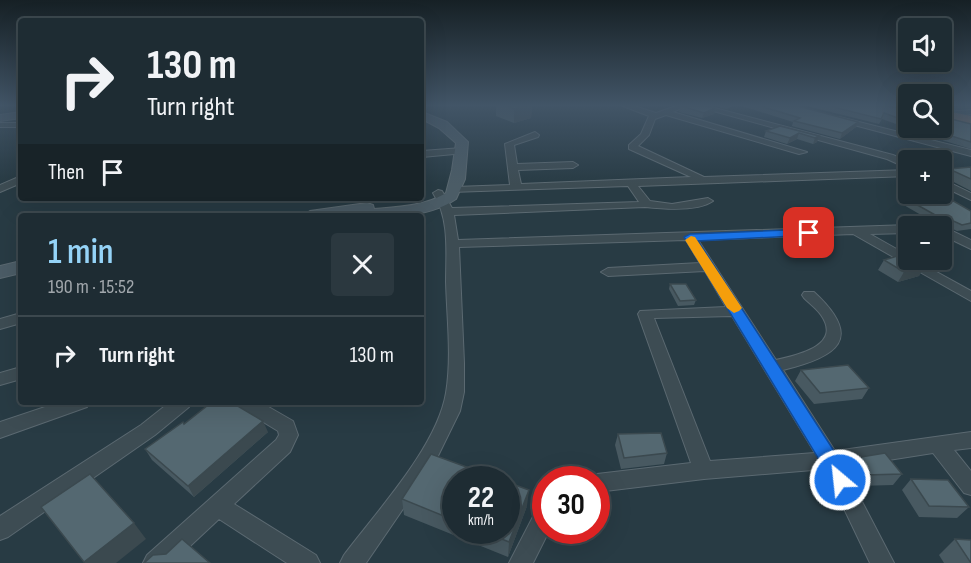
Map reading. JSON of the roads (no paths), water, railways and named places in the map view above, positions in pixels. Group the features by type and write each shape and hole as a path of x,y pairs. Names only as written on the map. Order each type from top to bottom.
{"street":[{"path":"352,563 435,445 446,423 455,394 453,244 446,199 456,152 453,135 450,132"},
{"path":"646,132 632,147 702,180"},
{"path":"744,132 804,147 758,132"},
{"path":"797,132 898,161"},
{"path":"908,132 971,153"},
{"path":"516,188 509,144 535,135"},
{"path":"424,154 456,152"},
{"path":"513,166 573,165"},
{"path":"424,201 516,188 898,174"},
{"path":"0,189 11,184"},
{"path":"632,184 645,202 644,204"},
{"path":"966,190 971,197"},
{"path":"378,213 430,206 446,199 637,206 644,204 672,207 708,201"},
{"path":"331,213 421,201"},
{"path":"453,244 898,229"},
{"path":"856,231 971,297"},
{"path":"952,235 971,245"},
{"path":"690,237 830,460 882,563"},
{"path":"608,272 708,267"},
{"path":"0,272 18,268"},
{"path":"0,280 18,275"},
{"path":"771,367 818,354 829,346 835,333 831,318 809,295"},
{"path":"704,470 645,314 736,311"},
{"path":"0,324 18,319"},
{"path":"0,379 18,373"},
{"path":"0,430 72,405"},
{"path":"0,530 148,430 179,405"},
{"path":"155,563 283,446 289,435 286,426 250,405"},
{"path":"610,481 704,470 830,460 970,442"},
{"path":"938,445 971,486"},
{"path":"218,506 308,563"},
{"path":"521,563 532,541"}]}
